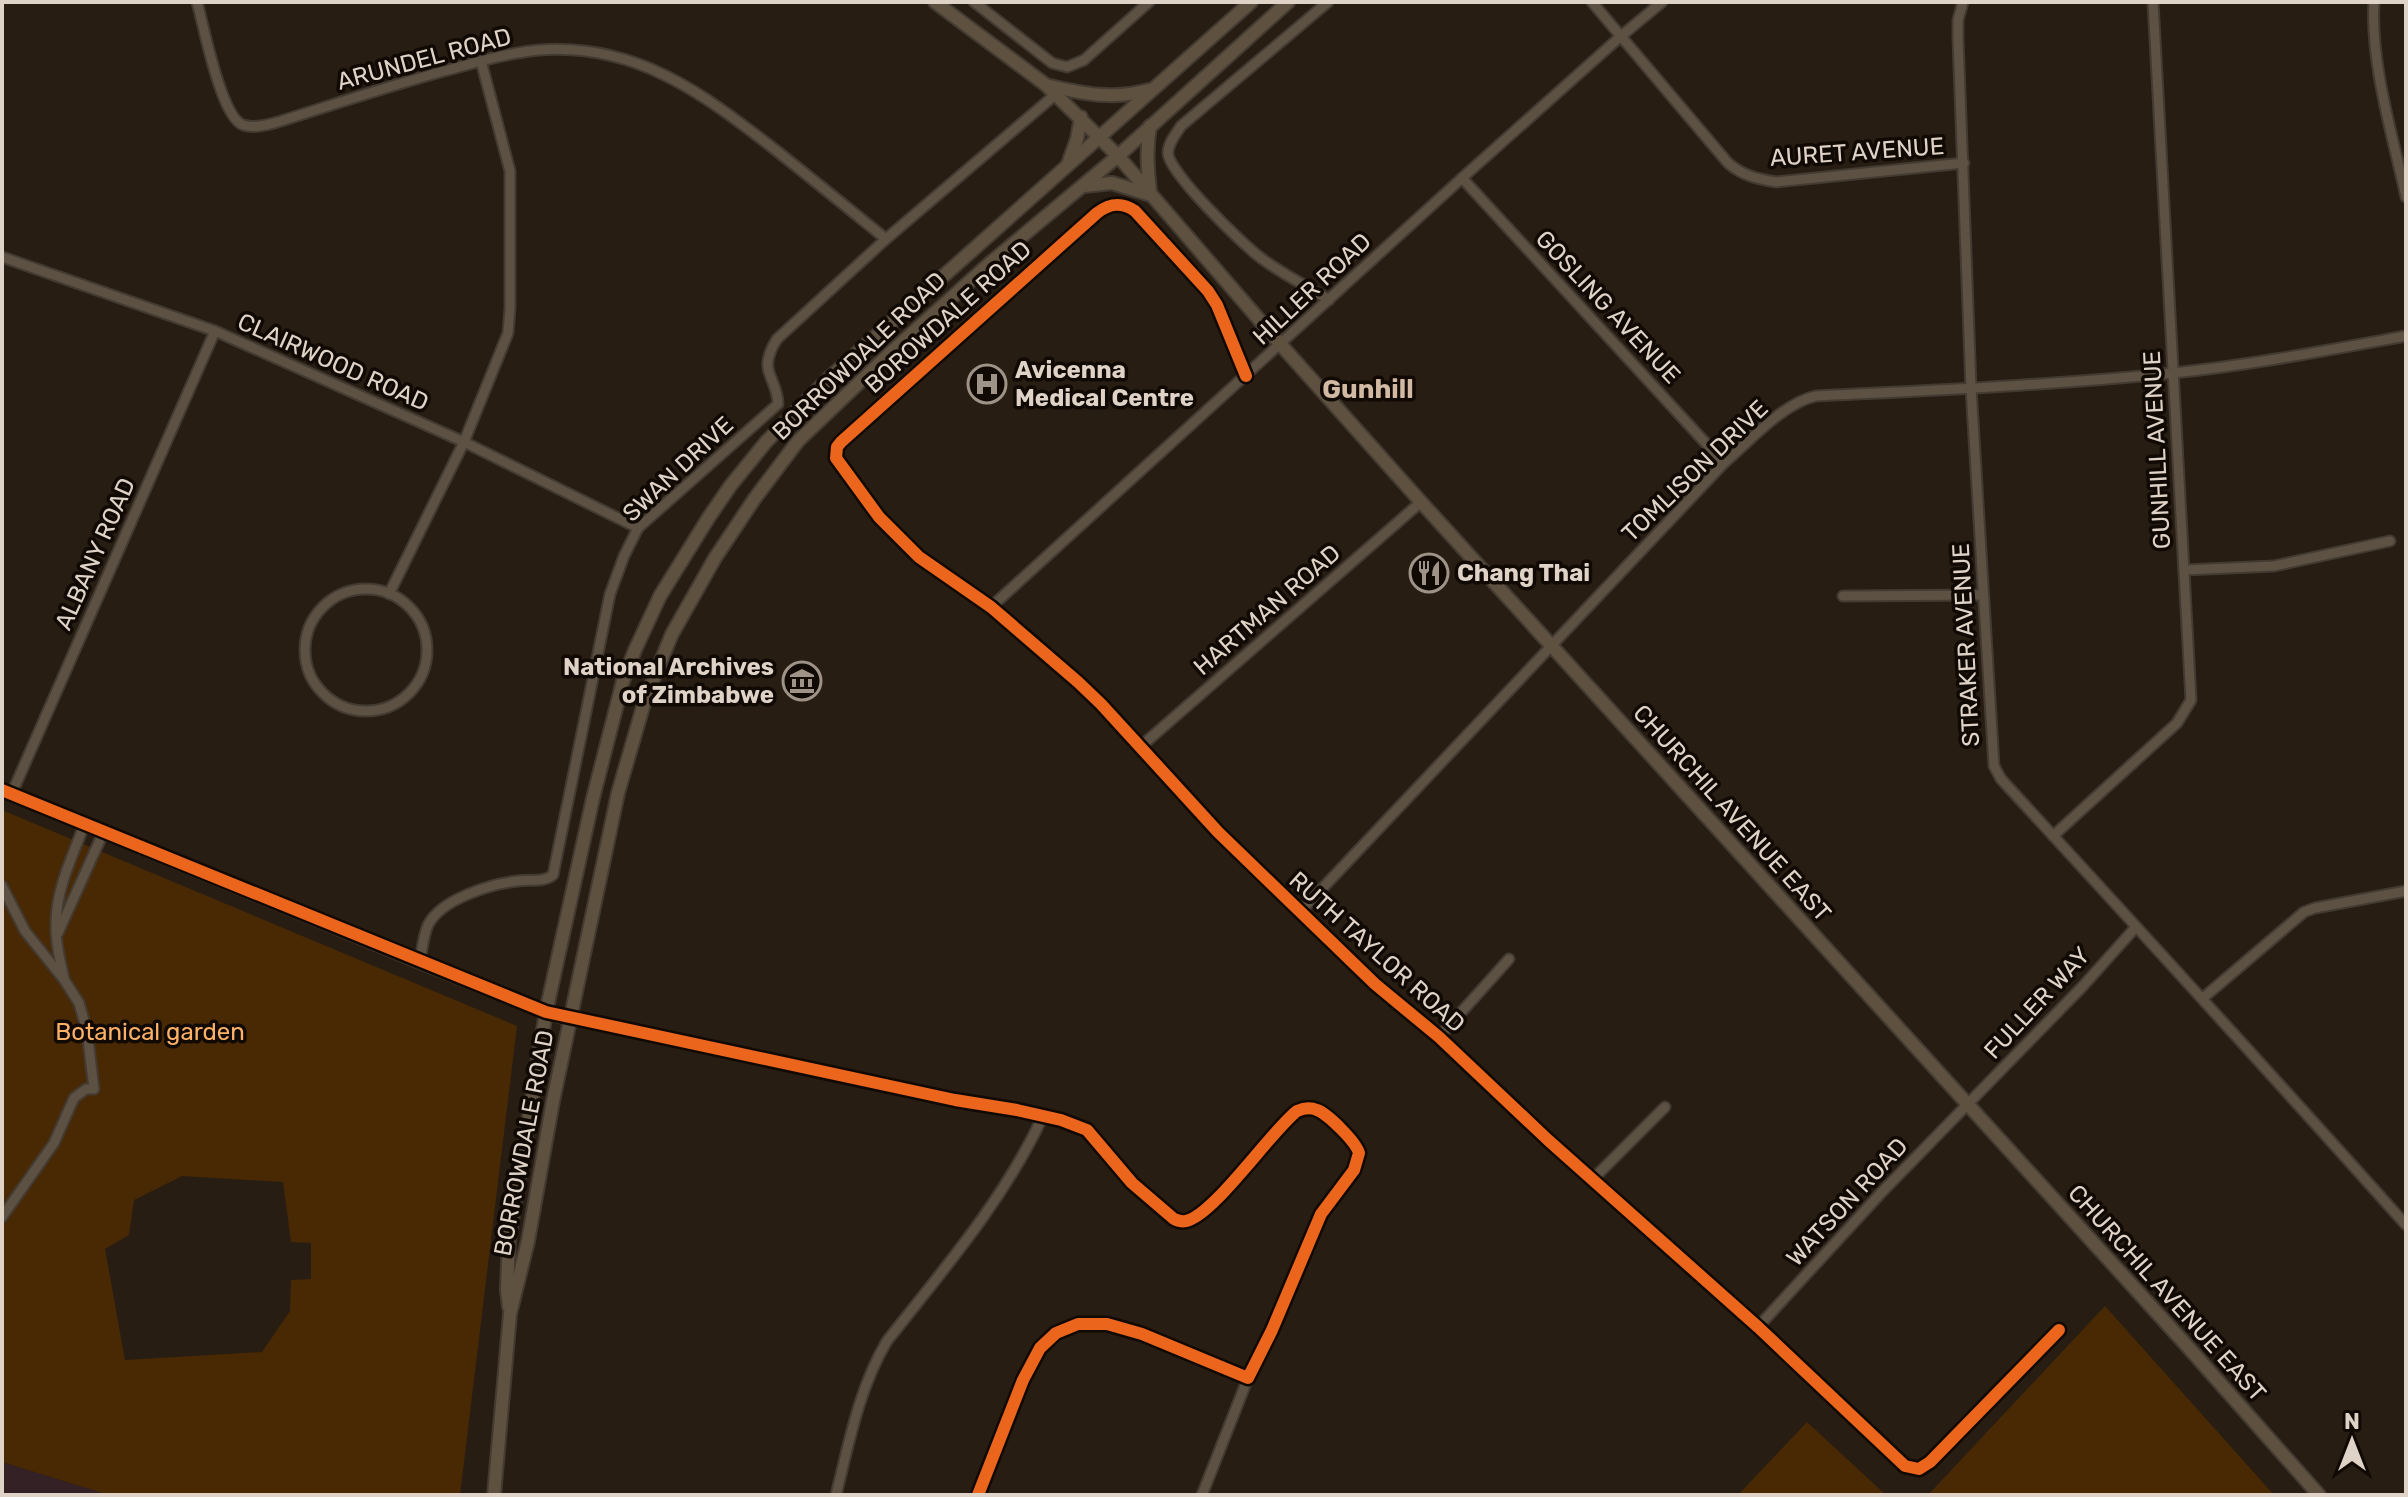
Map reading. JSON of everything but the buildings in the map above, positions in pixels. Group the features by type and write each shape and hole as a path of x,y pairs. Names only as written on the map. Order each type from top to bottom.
{"main road":[{"name":"CHURCHIL AVENUE EAST","path":"935,2 1051,90 1118,156 1421,502 2319,1495"},
{"name":"BORROWDALE ROAD","path":"510,1314 507,1290 509,1238 546,1012 619,694 635,650 671,576 731,485 777,431 829,378 1251,2"},
{"name":"BORROWDALE ROAD","path":"494,1495 510,1314 528,1241 570,1019 618,793 645,700 672,634 715,558 798,441 989,264 1118,156 1288,2"},
{"path":"1051,90 1113,97 1152,89"},
{"path":"1067,167 1081,117"},
{"path":"1081,187 1112,183 1151,195 1147,169 1150,126"},
{"path":"7,792 420,962 570,1019"}],"street":[{"name":"ARUNDEL ROAD","path":"197,2 223,98 233,118 241,125 281,121 481,61 536,51 567,50 622,58 663,73 693,89 728,113 886,239"},
{"path":"974,2 1052,63 1067,67 1084,60 1149,2"},
{"path":"1328,2 1181,126 1168,152 1169,163 1226,226 1261,259 1329,300"},
{"name":"AURET AVENUE","path":"1592,2 1738,172 1755,179 1776,182 1964,163"},
{"name":"HILLER ROAD","path":"991,607 1462,178 1662,2"},
{"name":"STRAKER AVENUE","path":"1963,2 1958,20 1958,39 1971,388 1994,766 2001,779 2406,1225"},
{"name":"GUNHILL AVENUE","path":"2053,836 2177,723 2186,713 2191,700 2153,2"},
{"path":"2374,2 2376,53 2406,197"},
{"path":"389,594 464,442 505,342 510,320 510,171 481,61"},
{"name":"SWAN DRIVE","path":"420,962 428,926 444,908 487,887 522,880 545,880 553,875 610,594 638,528 778,404 778,396 769,377 768,362 777,339 1051,90"},
{"name":"GOSLING AVENUE","path":"1462,178 1724,463"},
{"name":"BOROWDALE ROAD","path":"836,458 835,452 841,442 1097,213 1110,205 1121,204 1135,211 1217,305 1246,376"},
{"name":"CLAIRWOOD ROAD","path":"2,257 215,331 464,442 638,528"},
{"name":"ALBANY ROAD","path":"7,792 215,331"},
{"name":"TOMLISON DRIVE","path":"1300,912 1724,463 1794,403 1816,396 2173,373 2299,356 2406,336"},
{"name":"RUTH TAYLOR ROAD","path":"836,458 879,517 919,557 991,607 1101,704 1218,832 1375,984 1439,1037 1758,1327 1905,1466 1919,1469 1930,1462 2059,1330"},
{"name":"HARTMAN ROAD","path":"1139,748 1421,502"},
{"path":"2184,570 2274,566 2390,541"},
{"path":"370,589 389,594 406,603 418,618 426,636 428,655 423,674 413,690 398,703 381,710 361,712 343,707 326,697 313,683 306,665 304,646 309,627 319,611 342,594 370,589"},
{"path":"1843,596 1983,595"},
{"path":"65,981 57,936 58,903 85,823"},
{"path":"57,936 104,831"},
{"path":"2,886 25,931 65,981 83,1014 94,1089 86,1089 74,1098 54,1143 2,1217"},
{"path":"2203,998 2304,912 2406,891"},
{"name":"FULLER WAY","path":"1967,1106 2135,928"},
{"path":"1439,1037 1509,959"},
{"path":"570,1019 1074,1124 1087,1130 1132,1183 1180,1221 1196,1216 1214,1200 1297,1111 1312,1108 1324,1113 1358,1147 1358,1160 1321,1214 1272,1330 1248,1378 1202,1495"},
{"name":"WATSON ROAD","path":"1758,1327 1881,1193 1967,1106"},
{"path":"1593,1179 1665,1107"},
{"path":"836,1495 863,1393 880,1353 976,1229 1043,1116"},
{"path":"978,1495 1023,1380 1040,1348 1056,1333 1078,1324 1107,1324 1142,1334 1248,1378"}],"shaded area":[{"path":"2,1462 109,1495 2,1495"}],"green space":[{"name":"Botanical garden","path":"2,810 517,1026 460,1495 109,1495 2,1462","holes":["182,1176 283,1182 291,1242 311,1243 311,1279 291,1280 290,1311 262,1352 125,1360 105,1249 129,1235 134,1200"]},
{"path":"2105,1306 2274,1495 1928,1495"},
{"path":"1807,1422 1886,1495 1738,1495"}],"cycle path":[{"path":"1246,376 1217,305 1208,291 1135,211 1121,205 1111,206 1097,213 841,442 836,458 879,517 919,557 991,607 1078,682 1218,832 1375,984 1439,1037 1548,1140 1758,1327 1905,1466 1919,1469 1930,1462 2059,1330"},
{"path":"2,790 546,1012 1061,1120 1087,1130 1132,1183 1180,1221 1198,1215 1212,1204 1297,1111 1307,1108 1317,1110 1341,1129 1359,1153 1354,1170 1321,1214 1272,1330 1248,1378 1142,1334 1107,1324 1078,1324 1056,1333 1040,1348 1023,1380 978,1495"}],"place":[{"name":"Avicenna Medical Centre","path":"987,384"},
{"name":"Chang Thai","path":"1429,573"},
{"name":"National Archives of Zimbabwe","path":"802,681"}],"district":[{"name":"Gunhill","path":"1368,389"}]}
